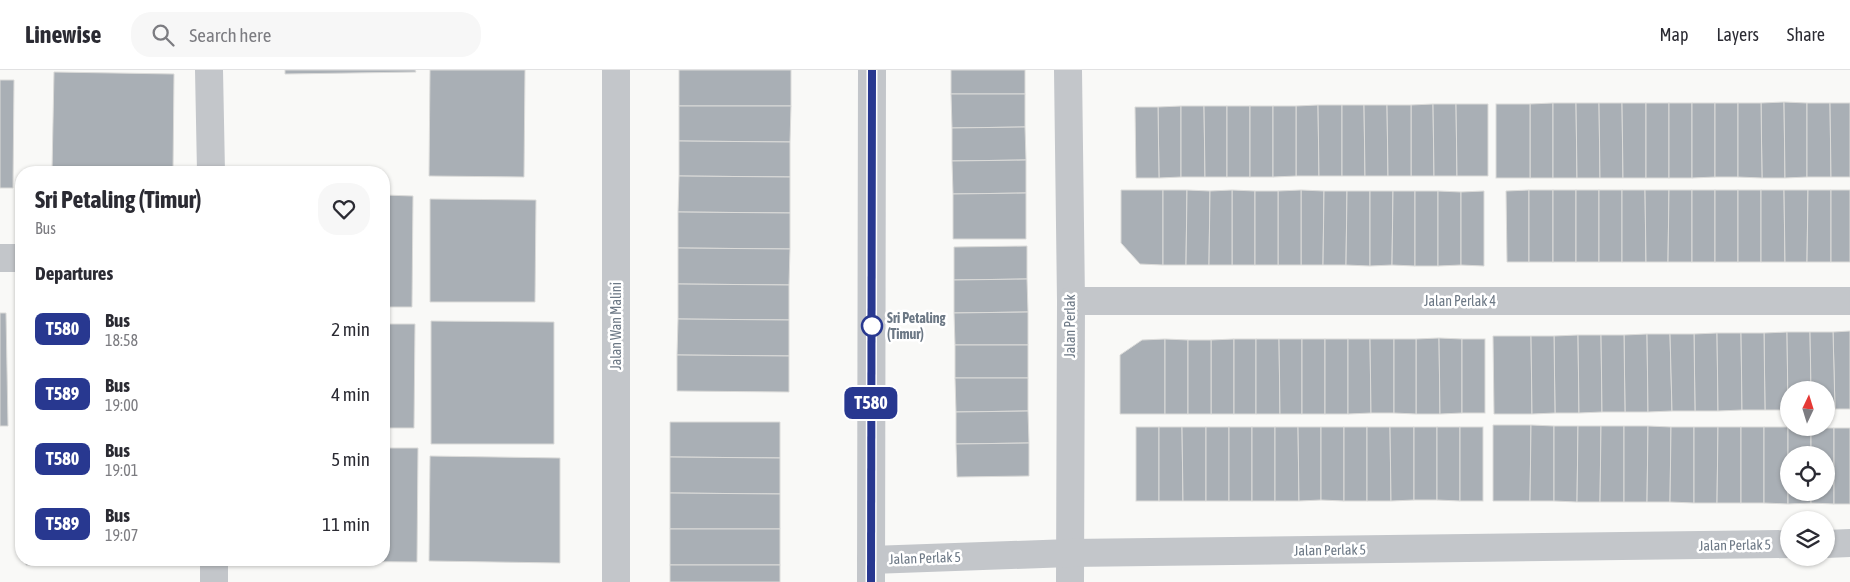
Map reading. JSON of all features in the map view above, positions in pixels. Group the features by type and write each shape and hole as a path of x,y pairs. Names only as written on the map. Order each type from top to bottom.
{"street":[{"path":"209,70 210,166"},
{"name":"Jalan Wan Malini","path":"616,70 616,582"},
{"path":"871,571 872,70"},
{"name":"Jalan Perlak","path":"1068,70 1070,582"},
{"path":"0,258 15,258"},
{"name":"Jalan Perlak 4","path":"1070,301 1850,301"},
{"path":"1835,544 1850,543"},
{"name":"Jalan Perlak 5","path":"871,571 1070,553 1780,544"},
{"path":"214,566 214,582"}],"building":[{"path":"285,70 415,70 416,72 285,74"},
{"path":"430,70 525,70 524,177 429,176"},
{"path":"679,70 791,70 791,106 679,106"},
{"path":"951,70 1025,70 1025,94 951,94"},
{"path":"54,72 174,74 173,166 52,166"},
{"path":"0,80 14,80 13,188 0,188"},
{"path":"951,94 1025,94 1025,127 952,128"},
{"path":"1784,102 1785,178 1762,178 1761,103"},
{"path":"1784,102 1807,103 1807,177 1785,178"},
{"path":"1553,103 1553,178 1530,178 1530,104"},
{"path":"1553,103 1576,103 1577,178 1553,178"},
{"path":"1576,103 1599,103 1600,178 1577,178"},
{"path":"1599,103 1622,103 1623,178 1600,178"},
{"path":"1622,103 1646,103 1646,178 1623,178"},
{"path":"1646,103 1669,103 1669,178 1646,178"},
{"path":"1669,103 1692,103 1692,178 1669,178"},
{"path":"1692,103 1715,103 1715,177 1692,178"},
{"path":"1715,103 1738,103 1738,177 1715,177"},
{"path":"1738,103 1761,103 1762,178 1738,177"},
{"path":"1807,103 1830,103 1831,177 1807,177"},
{"path":"1830,103 1850,103 1850,177 1831,177"},
{"path":"1433,104 1434,176 1411,176 1411,105"},
{"path":"1433,104 1456,104 1457,176 1434,176"},
{"path":"1456,104 1488,104 1488,176 1457,176"},
{"path":"1496,104 1530,104 1530,178 1496,178"},
{"path":"1318,105 1319,176 1296,176 1296,106"},
{"path":"1318,105 1342,105 1342,176 1319,176"},
{"path":"1342,105 1364,105 1365,176 1342,176"},
{"path":"1364,105 1387,105 1388,176 1365,176"},
{"path":"1387,105 1411,105 1411,176 1388,176"},
{"path":"679,106 791,106 790,142 679,141"},
{"path":"1181,106 1181,177 1159,178 1158,107"},
{"path":"1181,106 1204,106 1205,177 1181,177"},
{"path":"1204,106 1227,106 1227,177 1205,177"},
{"path":"1227,106 1250,106 1250,177 1227,177"},
{"path":"1250,106 1273,106 1273,177 1250,177"},
{"path":"1273,106 1296,106 1296,176 1273,177"},
{"path":"1135,107 1158,107 1159,178 1136,178"},
{"path":"1025,127 1026,160 952,161 952,128"},
{"path":"679,141 790,142 790,177 679,176"},
{"path":"1026,160 1026,193 953,194 952,161"},
{"path":"679,176 790,177 790,213 678,212"},
{"path":"1121,190 1163,190 1163,265 1140,264 1121,243"},
{"path":"1163,190 1187,190 1186,265 1163,265"},
{"path":"1187,190 1210,191 1209,265 1186,265"},
{"path":"1232,190 1255,191 1255,265 1232,265"},
{"path":"1232,190 1232,265 1209,265 1210,191"},
{"path":"1301,190 1324,191 1323,265 1301,265"},
{"path":"1301,190 1301,265 1278,265 1278,191"},
{"path":"1529,190 1529,262 1507,262 1506,191"},
{"path":"1529,190 1553,190 1553,262 1529,262"},
{"path":"1553,190 1576,190 1576,262 1553,262"},
{"path":"1576,190 1599,190 1599,262 1576,262"},
{"path":"1599,190 1622,190 1622,262 1599,262"},
{"path":"1622,190 1645,190 1646,262 1622,262"},
{"path":"1645,190 1669,190 1668,262 1646,262"},
{"path":"1669,190 1692,190 1692,262 1668,262"},
{"path":"1692,190 1715,190 1715,262 1692,262"},
{"path":"1715,190 1738,190 1738,262 1715,262"},
{"path":"1738,190 1761,190 1761,262 1738,262"},
{"path":"1761,190 1784,190 1785,262 1761,262"},
{"path":"1784,190 1808,190 1807,262 1785,262"},
{"path":"1808,190 1831,190 1831,262 1807,262"},
{"path":"1831,190 1850,190 1850,262 1831,262"},
{"path":"1255,191 1278,191 1278,265 1255,265"},
{"path":"1324,191 1347,191 1346,265 1323,265"},
{"path":"1347,191 1370,191 1370,266 1346,265"},
{"path":"1370,191 1393,191 1392,265 1370,266"},
{"path":"1393,191 1415,191 1415,266 1392,265"},
{"path":"1415,191 1438,191 1438,266 1415,266"},
{"path":"1438,191 1461,192 1461,265 1438,266"},
{"path":"1484,191 1484,266 1461,265 1461,192"},
{"path":"1026,193 1026,239 953,239 953,194"},
{"path":"390,195 413,196 412,307 390,307"},
{"path":"430,199 536,200 535,302 430,302"},
{"path":"678,212 790,213 790,249 678,248"},
{"path":"1027,246 1027,279 954,280 954,247"},
{"path":"678,248 790,249 789,285 678,284"},
{"path":"1027,279 1028,312 954,313 954,280"},
{"path":"678,284 789,285 789,320 678,319"},
{"path":"1028,312 1028,345 955,345 954,313"},
{"path":"0,313 6,313 8,426 0,426"},
{"path":"678,319 789,320 789,356 677,355"},
{"path":"431,321 554,322 554,444 431,444"},
{"path":"390,324 415,324 414,428 390,428"},
{"path":"1850,331 1850,409 1835,409 1833,332"},
{"path":"1787,332 1788,381 1780,381 1780,410 1765,410 1764,333"},
{"path":"1787,332 1810,332 1811,381 1788,381"},
{"path":"1810,332 1833,332 1834,381 1811,381"},
{"path":"1717,333 1718,411 1695,411 1694,334"},
{"path":"1717,333 1741,333 1742,410 1718,411"},
{"path":"1741,333 1764,333 1765,410 1742,410"},
{"path":"1647,334 1648,412 1625,412 1624,335"},
{"path":"1647,334 1670,334 1672,411 1648,412"},
{"path":"1670,334 1694,334 1695,411 1672,411"},
{"path":"1578,335 1579,413 1555,413 1554,336"},
{"path":"1578,335 1601,335 1602,412 1579,413"},
{"path":"1601,335 1624,335 1625,412 1602,412"},
{"path":"1493,336 1531,336 1532,414 1494,414"},
{"path":"1531,336 1554,336 1555,413 1532,414"},
{"path":"1439,338 1440,414 1416,414 1416,339"},
{"path":"1439,338 1462,339 1462,413 1440,414"},
{"path":"1165,339 1165,414 1120,414 1120,355 1142,340"},
{"path":"1165,339 1188,340 1188,414 1165,414"},
{"path":"1234,339 1234,414 1211,414 1211,340"},
{"path":"1234,339 1256,339 1256,414 1234,414"},
{"path":"1256,339 1279,339 1280,414 1256,414"},
{"path":"1279,339 1302,339 1302,414 1280,414"},
{"path":"1302,339 1325,339 1325,414 1302,414"},
{"path":"1325,339 1348,339 1348,414 1325,414"},
{"path":"1348,339 1370,339 1371,413 1348,414"},
{"path":"1370,339 1394,339 1394,413 1371,413"},
{"path":"1394,339 1416,339 1416,414 1394,413"},
{"path":"1462,339 1485,339 1485,413 1462,413"},
{"path":"1188,340 1211,340 1211,414 1188,414"},
{"path":"955,345 1028,345 1028,378 955,378"},
{"path":"677,355 789,356 789,392 677,391"},
{"path":"955,378 1028,378 1028,411 956,412"},
{"path":"1028,411 1029,443 956,444 956,412"},
{"path":"670,422 780,422 780,458 670,457"},
{"path":"1493,425 1531,425 1530,501 1493,501"},
{"path":"1531,425 1554,426 1554,501 1530,501"},
{"path":"1554,426 1578,426 1577,502 1554,501"},
{"path":"1578,426 1601,426 1600,502 1577,502"},
{"path":"1601,426 1624,426 1624,502 1600,502"},
{"path":"1624,426 1648,426 1647,502 1624,502"},
{"path":"1648,426 1671,427 1670,502 1647,502"},
{"path":"1136,427 1159,427 1159,501 1136,501"},
{"path":"1159,427 1182,427 1183,501 1159,501"},
{"path":"1182,427 1206,427 1206,501 1183,501"},
{"path":"1206,427 1229,427 1229,501 1206,501"},
{"path":"1229,427 1252,427 1252,501 1229,501"},
{"path":"1252,427 1275,427 1275,501 1252,501"},
{"path":"1275,427 1298,427 1299,501 1275,501"},
{"path":"1298,427 1321,427 1321,500 1299,501"},
{"path":"1321,427 1344,427 1344,501 1321,500"},
{"path":"1344,427 1367,427 1367,501 1344,501"},
{"path":"1367,427 1390,427 1391,501 1367,501"},
{"path":"1390,427 1414,427 1414,500 1391,501"},
{"path":"1414,427 1437,427 1437,500 1414,500"},
{"path":"1437,427 1460,427 1460,501 1437,500"},
{"path":"1460,427 1483,427 1483,501 1460,501"},
{"path":"1671,427 1694,427 1694,503 1670,502"},
{"path":"1694,427 1718,427 1717,503 1694,503"},
{"path":"1718,427 1741,427 1741,503 1717,503"},
{"path":"1741,427 1764,427 1764,503 1741,503"},
{"path":"1764,427 1780,427 1780,436 1788,436 1788,446 1780,446 1780,501 1788,501 1788,504 1764,503"},
{"path":"1835,428 1850,428 1850,504 1834,504"},
{"path":"1788,436 1811,436 1811,446 1788,446"},
{"path":"1811,436 1834,436 1834,446 1811,446"},
{"path":"1029,443 1029,476 957,477 956,444"},
{"path":"390,448 418,448 417,562 390,562"},
{"path":"430,456 560,458 560,563 429,561"},
{"path":"670,457 780,458 780,494 670,493"},
{"path":"670,493 780,494 780,529 670,529"},
{"path":"1788,501 1811,501 1811,503 1788,504"},
{"path":"1811,501 1834,501 1834,504 1811,503"},
{"path":"670,529 780,529 780,565 670,565"},
{"path":"670,565 780,565 780,582 670,582"}],"bus line":[{"name":"T580","path":"871,582 872,70"}],"place":[{"name":"Sri Petaling (Timur)","path":"872,326"}]}
